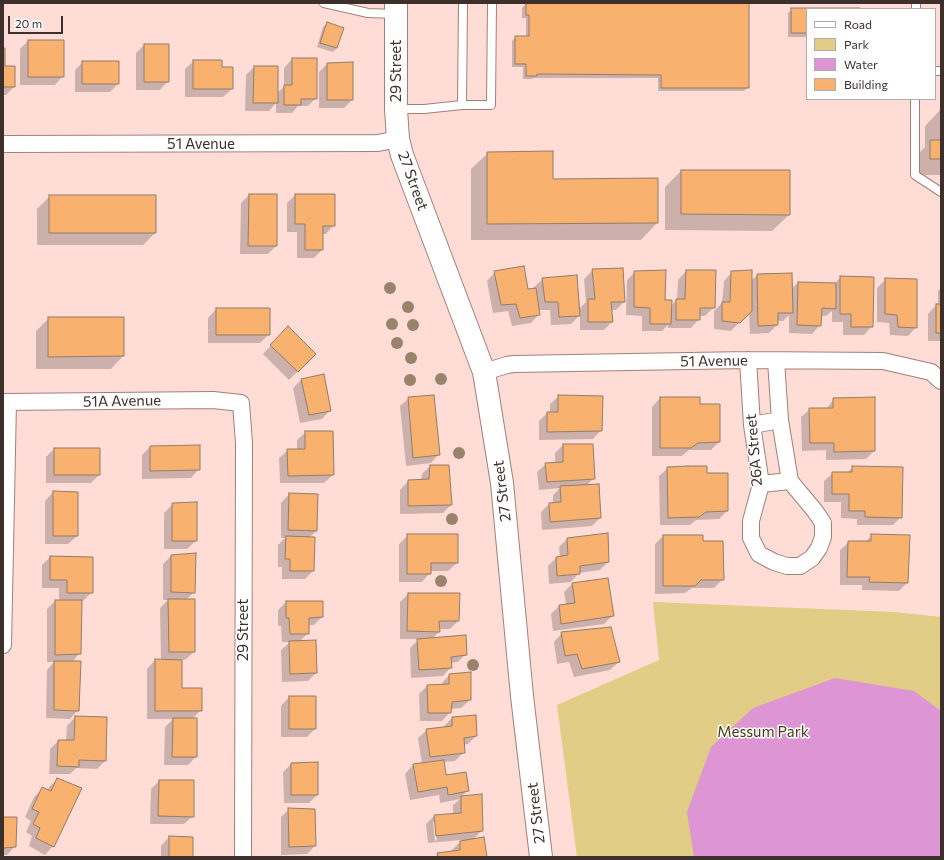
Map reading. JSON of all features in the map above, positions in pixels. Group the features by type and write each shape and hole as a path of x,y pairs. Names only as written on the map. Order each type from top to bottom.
{"street":[{"name":"29 Street","path":"396,8 396,109 398,139"},
{"name":"51 Avenue","path":"3,144 378,143 398,139"},
{"name":"27 Street","path":"398,139 402,155 484,372 502,483 522,696 541,857"},
{"name":"51 Avenue","path":"484,372 507,365 748,360 883,361 931,372 941,381"},
{"name":"26A Street","path":"748,360 752,425 761,484 751,521 751,538 759,554 774,562 787,566 800,566 812,558 819,548 823,537 823,523 816,511 790,481 780,420 776,361"},
{"name":"51A Avenue","path":"5,402 213,400 241,403"},
{"path":"3,645 5,402"},
{"name":"29 Street","path":"241,403 244,443 243,857"},
{"path":"752,425 780,420"},
{"path":"761,484 790,481"}],"lane":[{"path":"324,3 368,13 396,8"},
{"path":"462,105 463,3"},
{"path":"396,109 424,109 462,105 491,105 492,3"},
{"path":"915,100 915,175 941,192"}],"green space":[{"name":"Messum Park","path":"653,602 895,612 941,617 941,857 577,857 557,705 659,660"}],"water":[{"path":"835,678 914,691 941,711 941,857 694,857 687,812 711,747 753,708"}],"building":[{"path":"526,3 749,3 749,88 661,88 661,75 537,74 537,76 526,76 526,64 515,64 515,36 529,36 529,15 526,15"},
{"path":"791,8 806,8 806,33 791,33"},
{"path":"327,22 344,28 337,48 320,43"},
{"path":"28,40 64,40 64,77 28,77"},
{"path":"144,44 169,44 169,82 144,82"},
{"path":"3,48 5,48 5,66 15,66 15,87 3,87"},
{"path":"292,58 317,58 317,99 301,99 301,105 284,105 284,85 292,85"},
{"path":"193,60 222,60 222,67 233,67 233,89 193,89"},
{"path":"82,61 119,61 119,84 82,84"},
{"path":"353,62 353,100 327,100 327,63"},
{"path":"254,66 278,66 278,103 253,103"},
{"path":"930,140 941,140 941,159 930,159"},
{"path":"553,151 553,179 658,178 658,223 487,224 487,152"},
{"path":"681,170 790,170 790,215 681,214"},
{"path":"249,194 277,194 277,246 248,246"},
{"path":"295,194 335,194 335,226 323,226 323,250 305,250 305,224 295,224"},
{"path":"49,195 156,195 156,233 49,233"},
{"path":"524,266 528,289 536,288 540,315 520,318 516,304 501,305 494,271"},
{"path":"623,268 625,302 611,302 613,322 588,322 588,299 595,299 592,269"},
{"path":"666,270 665,300 672,300 671,324 650,324 650,308 634,307 634,271"},
{"path":"686,270 716,270 715,308 700,308 700,320 676,320 676,299 685,299"},
{"path":"752,270 752,311 740,323 722,321 722,302 730,302 731,271"},
{"path":"792,273 793,313 778,313 778,325 758,326 757,274"},
{"path":"577,275 580,316 559,317 558,302 545,302 542,278"},
{"path":"840,276 874,277 873,327 851,327 851,314 840,314"},
{"path":"885,278 917,279 917,328 898,327 897,315 885,314"},
{"path":"798,282 836,283 836,309 822,308 821,326 797,325"},
{"path":"936,304 941,304 941,333 936,333"},
{"path":"216,308 270,308 270,335 216,335"},
{"path":"48,317 124,317 124,356 48,357"},
{"path":"288,326 316,354 298,372 270,345"},
{"path":"324,374 331,411 309,415 301,379"},
{"path":"434,395 440,455 413,458 408,397"},
{"path":"558,395 603,396 602,431 547,432 547,412 558,412"},
{"path":"660,397 700,397 700,404 720,404 720,442 698,443 691,448 660,448"},
{"path":"875,397 875,451 834,452 834,443 810,443 809,408 833,408 833,398"},
{"path":"305,431 333,431 334,475 288,476 287,449 305,449"},
{"path":"563,444 593,444 595,479 547,482 545,463 563,462"},
{"path":"200,445 200,470 150,471 150,446"},
{"path":"54,448 100,448 100,475 54,475"},
{"path":"430,465 449,465 452,505 408,506 408,480 429,479"},
{"path":"707,466 707,473 728,473 728,511 706,512 699,517 668,518 667,467"},
{"path":"852,466 903,467 902,518 865,517 865,511 849,511 849,494 832,494 832,472 852,472"},
{"path":"599,484 601,518 550,522 549,503 561,502 560,486"},
{"path":"53,491 78,492 78,536 53,536"},
{"path":"289,493 318,494 317,531 288,530"},
{"path":"197,502 197,541 172,541 172,503"},
{"path":"608,533 609,562 580,566 580,574 557,576 556,557 568,555 567,538"},
{"path":"407,534 458,534 458,563 431,563 431,574 407,574"},
{"path":"871,534 910,535 908,583 869,582 870,577 847,577 848,541 871,541"},
{"path":"663,535 703,535 703,541 723,541 724,580 701,580 695,586 663,586"},
{"path":"286,536 315,537 314,571 290,571 290,559 285,559"},
{"path":"196,553 195,593 171,592 171,555"},
{"path":"50,556 93,557 93,593 67,593 67,580 50,580"},
{"path":"608,578 614,616 561,624 559,605 575,603 572,583"},
{"path":"408,593 460,593 459,621 439,621 440,632 407,631"},
{"path":"168,599 195,599 195,652 169,652"},
{"path":"55,600 82,600 81,654 55,655"},
{"path":"286,601 323,601 323,617 309,618 309,634 290,634 289,618 286,618"},
{"path":"611,627 620,662 582,669 577,654 565,656 561,632"},
{"path":"466,635 467,655 451,657 452,668 419,670 417,639"},
{"path":"316,640 317,673 290,674 289,641"},
{"path":"155,659 182,660 182,688 202,688 202,711 155,711"},
{"path":"54,661 81,661 79,711 54,710"},
{"path":"471,672 471,700 452,702 451,713 428,713 427,685 449,684 449,674"},
{"path":"289,696 316,696 316,729 289,729"},
{"path":"476,715 477,736 464,738 465,753 430,757 426,729 452,726 452,717"},
{"path":"75,716 107,717 106,761 79,760 79,767 57,766 58,740 74,740"},
{"path":"173,718 197,718 197,757 172,757"},
{"path":"444,760 446,775 466,772 469,791 448,795 447,787 418,792 413,764"},
{"path":"318,762 318,795 291,795 291,763"},
{"path":"57,778 82,788 54,847 36,838 40,828 33,824 39,812 32,809 42,787 51,791"},
{"path":"159,780 194,780 194,817 158,816"},
{"path":"482,794 483,831 436,836 434,815 461,813 461,796"},
{"path":"288,808 315,809 316,846 289,847"},
{"path":"3,817 17,817 16,847 3,848"},
{"path":"169,836 193,837 193,857 169,857"},
{"path":"484,837 487,857 438,857 437,853 460,850 460,841"}]}
